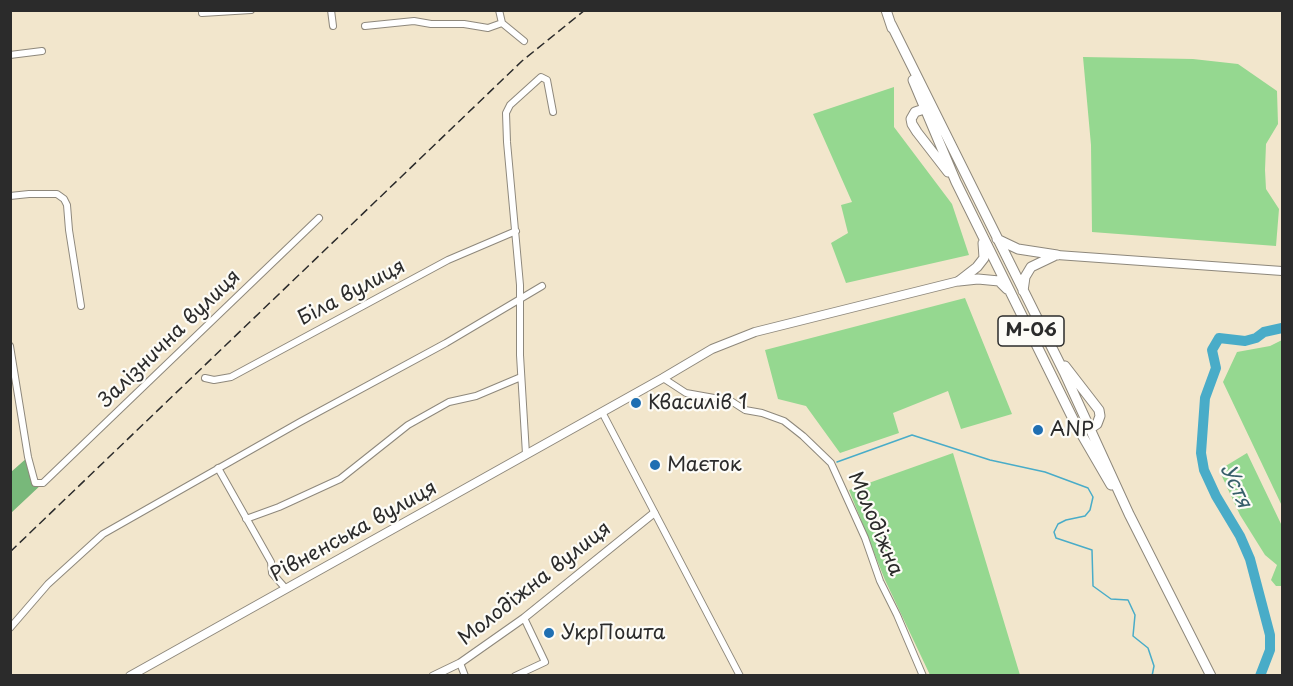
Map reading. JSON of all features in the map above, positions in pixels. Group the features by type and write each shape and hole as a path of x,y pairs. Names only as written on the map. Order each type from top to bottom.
{"highway":[{"name":"М-06","path":"886,10 924,109 956,182 1078,428 1129,514"},
{"name":"М-06","path":"891,24 1054,353 1129,514 1211,675"},
{"path":"938,119 924,109 915,112 911,119 916,132 956,182"},
{"path":"959,281 977,267 984,258 982,234"},
{"path":"997,239 1018,249 1058,255"},
{"path":"1023,291 1025,277 1031,267 1058,255"},
{"path":"959,281 986,279 999,281 1017,304"},
{"path":"1054,353 1098,408 1100,416 1097,424 1089,428 1078,428"}],"main road":[{"path":"1058,255 1282,271"},
{"name":"Рівненська вулиця","path":"130,675 712,349 755,332 959,281"}],"street":[{"path":"202,13 251,10"},
{"path":"331,10 333,26"},
{"path":"499,10 502,23 524,41"},
{"path":"365,26 414,21 488,28 502,23"},
{"path":"10,55 42,51"},
{"path":"526,454 520,299 506,113 510,105 541,77 547,80 553,112"},
{"path":"10,195 57,195 64,199 67,205 81,306"},
{"name":"Залізнична вулиця","path":"10,346 28,457 35,483 43,483 319,218"},
{"name":"Біла вулиця","path":"205,378 214,380 231,377 448,260 516,231"},
{"path":"10,628 48,584 103,534 446,343 542,286"},
{"path":"246,519 279,507 340,478 408,425 449,402 476,396 522,377"},
{"name":"Молодіжна","path":"663,378 686,393 731,401 745,410 762,413 784,422 803,436 831,463 865,538 879,581 897,615 923,675"},
{"path":"602,412 740,675"},
{"path":"218,468 272,562 272,573 286,589"},
{"name":"Молодіжна вулиця","path":"433,675 460,663 524,618 654,513"},
{"path":"515,675 545,662 524,618"},
{"path":"460,663 465,675"}],"green space":[{"path":"1083,57 1193,59 1238,64 1277,91 1278,124 1266,144 1265,170 1266,189 1279,209 1276,246 1092,232 1091,145"},
{"path":"894,87 894,127 952,204 969,255 846,283 831,243 848,233 841,205 852,202 813,114"},
{"path":"965,298 1012,414 961,429 948,391 893,413 899,433 840,453 806,406 778,399 765,350"},
{"path":"1282,340 1282,506 1223,382 1237,352 1270,346"},
{"path":"953,453 1020,675 930,675 885,580 849,490"},
{"path":"1247,453 1282,526 1282,586 1276,586 1271,580 1277,565 1265,555 1240,515 1219,470"},
{"path":"28,457 35,483 43,483 11,513 11,472"}],"waterway":[{"name":"Устя","path":"1260,676 1270,650 1270,635 1250,559 1240,536 1216,496 1204,470 1201,453 1205,398 1216,368 1212,350 1219,338 1245,341 1256,338 1264,332 1282,328"},
{"path":"837,462 912,435 990,460 1045,472 1088,488 1093,497 1090,510 1085,516 1058,524 1054,532 1056,538 1092,550 1093,586 1111,599 1128,600 1135,615 1133,636 1148,648 1154,666 1152,676"}],"railway":[{"path":"10,552 522,61 585,10"}],"place":[{"name":"Квасилів 1","path":"636,403"},
{"name":"ANP","path":"1038,430"},
{"name":"Маєток","path":"655,465"},
{"name":"УкрПошта","path":"549,633"}]}
